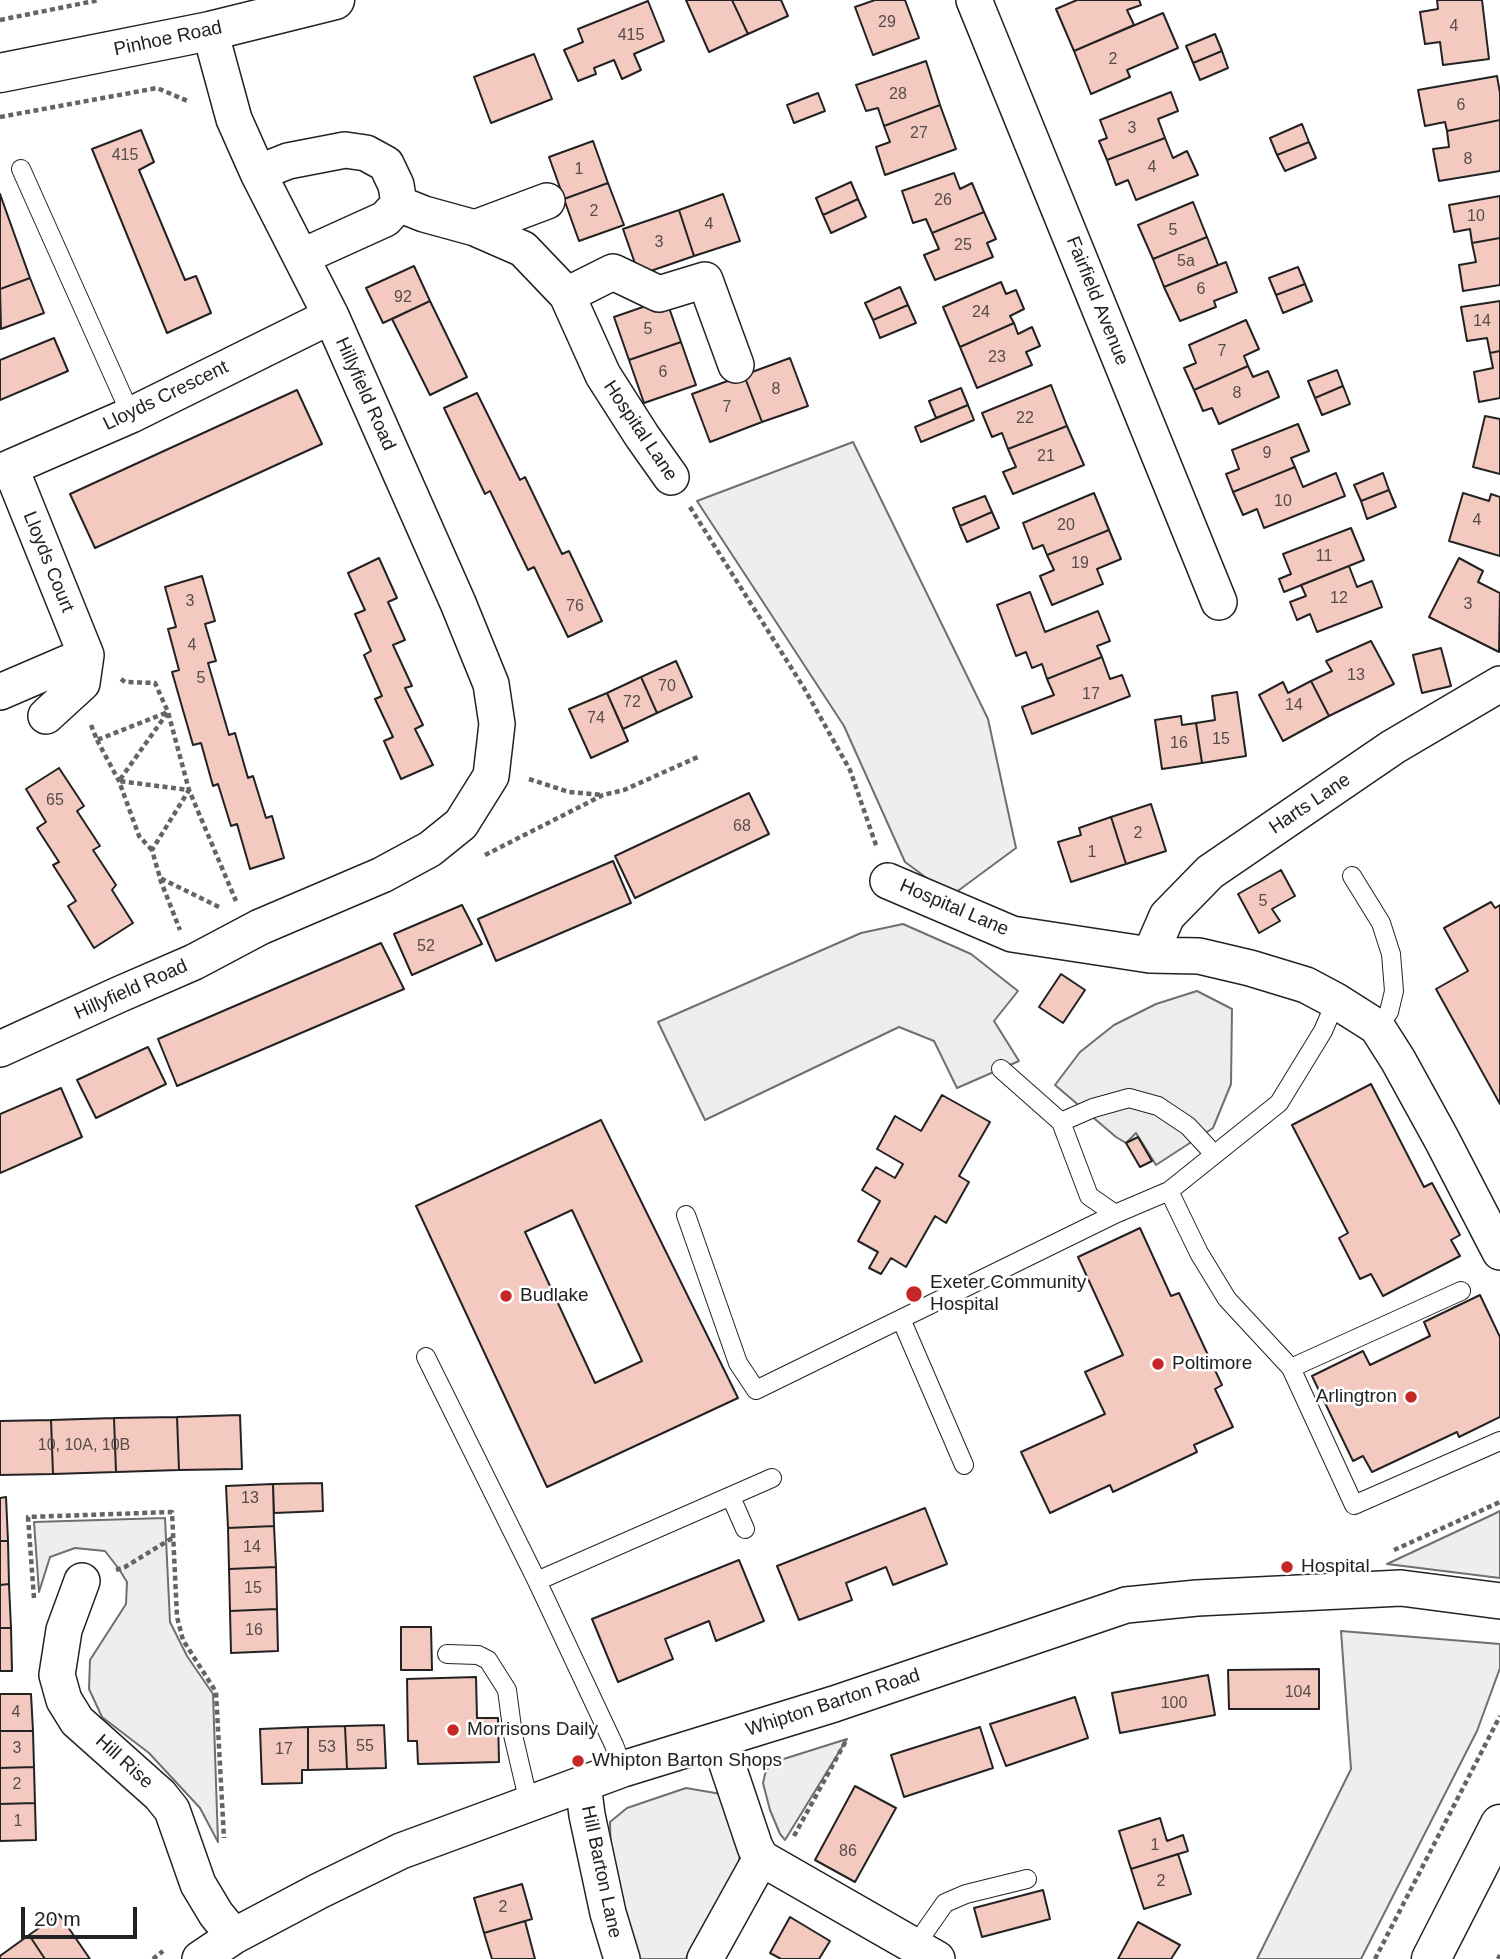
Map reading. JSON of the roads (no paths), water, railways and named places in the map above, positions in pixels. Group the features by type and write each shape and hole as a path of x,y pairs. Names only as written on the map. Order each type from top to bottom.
{"main road":[{"name":"Pinhoe Road","path":"0,73 210,31 335,0"},
{"path":"1431,1959 1500,1824"}],"street":[{"name":"Fairfield Avenue","path":"974,0 1219,602"},
{"name":"Hillyfield Road","path":"0,1049 194,962 260,927 382,875 430,849 461,824 492,776 497,724 491,684 331,316 258,173 234,119 210,31"},
{"path":"258,173 288,161 345,150 366,153 386,164 396,185 399,204 385,219 301,257"},
{"path":"475,228 547,201"},
{"name":"Hospital Lane","path":"399,204 475,228 523,249 567,295 603,375 671,477"},
{"path":"567,295 613,272 659,294 705,280 736,365"},
{"name":"Lloyds Crescent","path":"5,471 131,415 331,316"},
{"name":"Lloyds Court","path":"5,471 86,655"},
{"path":"46,716 82,683 86,655"},
{"path":"0,692 86,655"},
{"name":"Harts Lane","path":"1150,955 1167,916 1210,872 1393,747 1500,684"},
{"name":"Hospital Lane","path":"888,881 1012,934 1150,955 1199,956 1306,985 1336,1001 1377,1027 1398,1060 1500,1252"},
{"name":"Hill Rise","path":"82,1581 64,1630 57,1675 64,1700 77,1721 160,1795 172,1810 198,1884 216,1914 234,1936"},
{"name":"Whipton Barton Road","path":"200,1959 234,1936 401,1851 623,1769 834,1704 1126,1605 1197,1598 1401,1588 1500,1601"},
{"path":"719,1740 755,1847 769,1863 920,1955"},
{"name":"Hill Barton Lane","path":"583,1784 608,1913 622,1959"},
{"path":"705,1959 769,1863"}],"lane":[{"path":"21,169 131,415"},
{"path":"1352,876 1381,923 1391,954 1394,991 1389,1012 1377,1027"},
{"path":"686,1215 738,1363 756,1390 1115,1214 1168,1191 1279,1103 1323,1031 1336,1001"},
{"path":"1001,1069 1060,1122 1089,1196 1115,1214"},
{"path":"1060,1122 1093,1108 1129,1098 1157,1106 1188,1126 1214,1154"},
{"path":"1168,1191 1199,1253 1227,1299 1291,1368 1354,1505 1500,1441"},
{"path":"1291,1368 1461,1291"},
{"path":"901,1319 964,1465"},
{"path":"426,1357 537,1581 623,1769"},
{"path":"537,1581 772,1478"},
{"path":"731,1497 746,1529"},
{"path":"447,1654 478,1656 488,1660 507,1690 515,1746 529,1803"},
{"path":"920,1955 945,1903 966,1894 1027,1879"}],"place":[{"name":"Exeter Community Hospital","path":"914,1294"},
{"name":"Budlake","path":"506,1296"},
{"name":"Poltimore","path":"1158,1364"},
{"name":"Arlingtron","path":"1411,1397"},
{"name":"Hospital","path":"1287,1567"},
{"name":"Morrisons Daily","path":"453,1730"},
{"name":"Whipton Barton Shops","path":"578,1761"}]}
